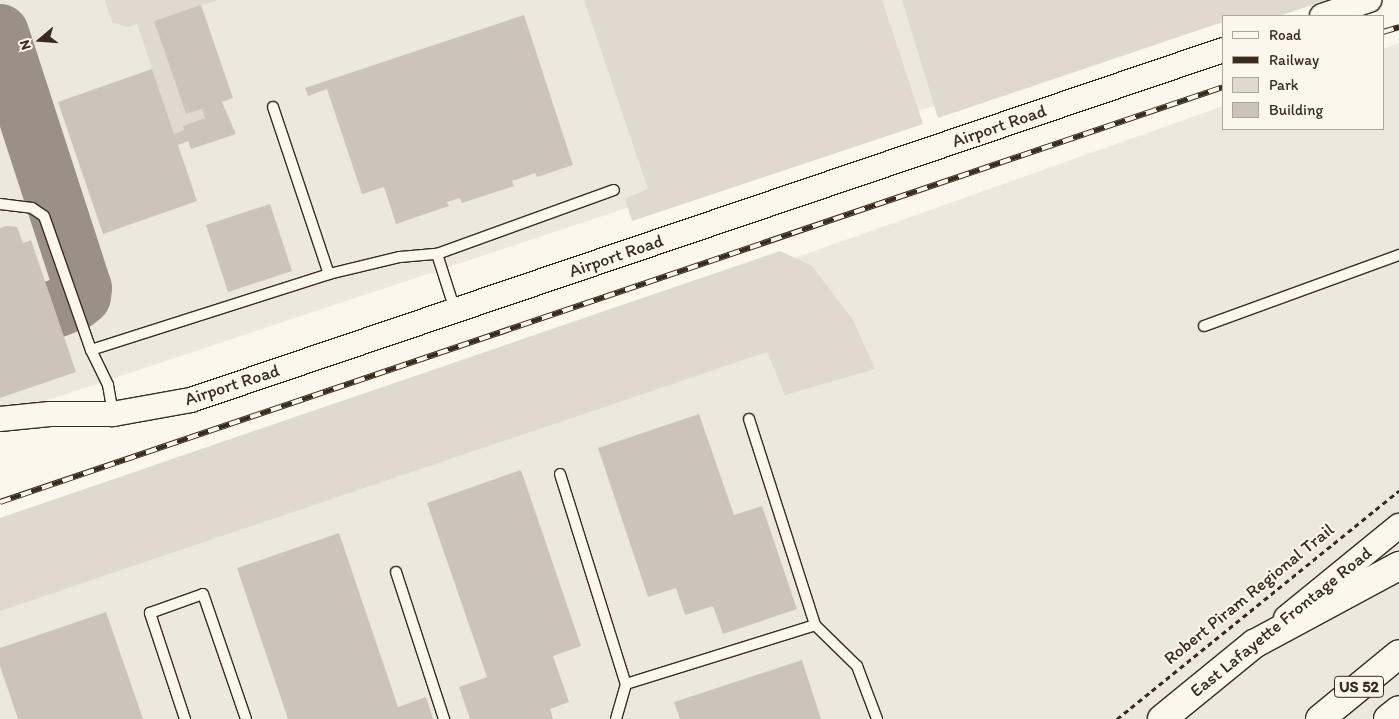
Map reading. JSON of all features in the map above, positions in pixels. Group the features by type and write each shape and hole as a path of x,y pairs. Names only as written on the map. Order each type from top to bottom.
{"main road":[{"path":"1254,644 1399,566"},
{"name":"East Lafayette Frontage Road","path":"1162,719 1254,644"},
{"name":"US 52","path":"1320,719 1399,654"},
{"name":"US 52","path":"1388,719 1399,710"}],"street":[{"path":"1325,15 1369,0"},
{"name":"Airport Road","path":"0,419 113,414 191,400 1222,50"},
{"name":"East Lafayette Frontage Road","path":"1254,644 1399,526"}],"lane":[{"path":"274,107 329,274"},
{"path":"91,350 329,274 400,257 437,254 614,190"},
{"path":"0,204 32,208 44,216 91,350 108,386 113,414"},
{"path":"437,254 455,310"},
{"path":"1204,326 1399,255"},
{"path":"749,419 815,625 857,666 877,719"},
{"path":"560,474 626,684 616,719"},
{"path":"396,572 444,719"},
{"path":"186,719 150,613 203,594 246,719"},
{"path":"626,684 815,625"}],"path":[{"name":"Robert Piram Regional Trail","path":"1117,719 1399,491"}],"shaded area":[{"path":"0,0 1252,0 0,416"},
{"path":"1399,43 1399,719 0,719 0,540 1222,106 1222,130 1384,130 1384,49"}],"green space":[{"path":"105,0 218,0 154,21 186,114 202,109 205,118 183,126 184,130 174,134 137,24 127,27 112,22"},
{"path":"584,0 882,0 923,124 632,221 625,199 648,189"},
{"path":"902,0 1328,0 1282,15 1222,15 1222,22 938,118"},
{"path":"780,251 812,266 853,320 875,369 785,395 767,352 0,611 0,518"}],"building":[{"path":"201,5 233,98 222,102 236,134 191,149 188,141 178,145 197,201 103,234 58,102 152,69 174,134 184,130 183,126 205,118 202,109 186,114 154,21"},
{"path":"524,15 573,165 537,177 535,173 512,181 514,186 462,203 460,198 447,202 449,206 396,224 384,187 362,194 327,89 308,96 305,88"},
{"path":"270,204 292,271 228,292 206,225"},
{"path":"6,226 17,227 23,243 31,240 76,372 0,398 0,228"},
{"path":"699,414 734,515 762,506 797,609 723,634 713,606 685,615 676,588 648,597 598,448"},
{"path":"521,470 581,646 553,656 569,702 550,709 553,719 470,719 459,687 487,677 427,503"},
{"path":"339,533 398,707 426,697 433,719 288,719 237,568"},
{"path":"106,612 143,719 18,719 0,666 0,648"},
{"path":"802,660 821,719 680,719 674,702"}],"taxiway":[{"path":"0,33 83,288 82,296 76,301 55,309"}],"railway":[{"path":"1384,32 1399,27"},
{"path":"0,502 1222,87"}]}
